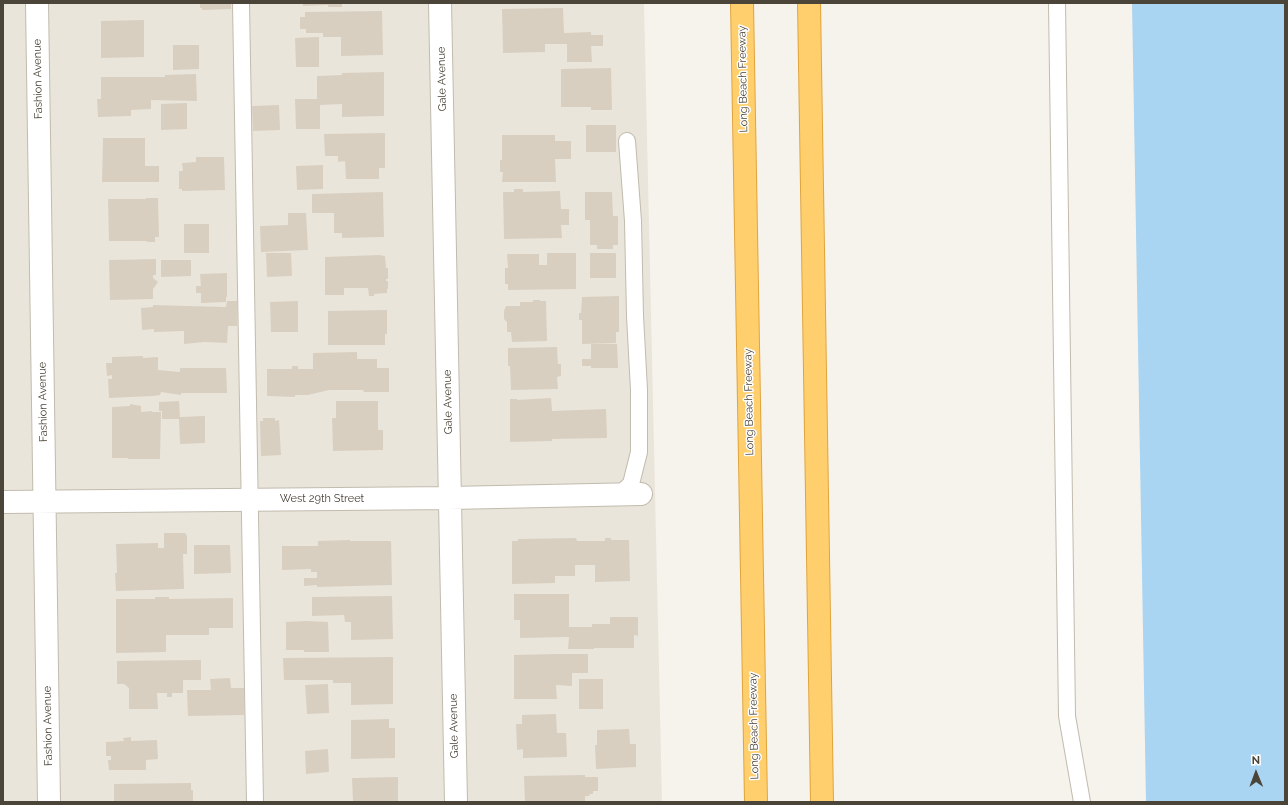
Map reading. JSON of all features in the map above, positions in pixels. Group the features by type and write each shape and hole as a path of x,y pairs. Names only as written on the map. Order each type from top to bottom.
{"highway":[{"name":"Long Beach Freeway","path":"742,3 756,802"},
{"path":"808,3 822,802"}],"street":[{"name":"Fashion Avenue","path":"37,3 49,802"},
{"name":"Gale Avenue","path":"440,3 456,802"},
{"name":"West 29th Street","path":"3,502 450,498 630,494"}],"lane":[{"path":"241,3 255,802"},
{"path":"1057,3 1067,716 1082,802"},
{"path":"627,141 633,221 635,316 640,390 639,452 630,494"}],"shaded area":[{"path":"3,3 644,3 662,802 3,802"}],"water":[{"path":"1132,3 1285,3 1285,802 1146,802"}],"building":[{"path":"200,3 231,3 231,9 202,10 202,8 200,8"},
{"path":"303,3 342,3 342,7 328,7 328,5 303,6"},
{"path":"563,8 564,33 591,32 591,35 603,35 603,46 591,46 592,62 567,62 567,44 545,44 545,52 503,53 502,9"},
{"path":"382,11 383,55 341,56 341,37 323,37 323,33 306,33 306,29 300,29 300,17 305,17 305,12"},
{"path":"144,20 144,57 101,58 101,21"},
{"path":"319,37 319,67 296,67 295,38"},
{"path":"173,45 199,45 199,69 173,70"},
{"path":"611,68 612,110 591,110 591,107 561,107 561,69"},
{"path":"384,72 384,116 342,117 342,104 320,105 320,129 296,129 295,99 317,99 317,76 342,75 342,73"},
{"path":"196,74 197,101 151,100 151,109 131,110 131,116 98,117 97,99 101,99 101,77 165,77 165,75"},
{"path":"187,103 187,129 161,130 161,104"},
{"path":"279,105 280,130 253,131 252,106"},
{"path":"586,125 616,125 616,152 586,152"},
{"path":"385,133 385,168 379,168 379,179 346,179 345,161 338,162 338,156 325,156 324,134"},
{"path":"502,135 555,135 555,141 571,141 571,159 555,159 556,182 502,182 503,172 500,172 500,160 502,160"},
{"path":"103,138 145,138 145,166 159,166 159,182 102,182"},
{"path":"196,157 224,157 225,190 182,191 182,189 179,189 179,171 183,171 182,163 196,162"},
{"path":"323,165 323,189 297,190 296,166"},
{"path":"514,189 523,189 523,192 560,191 561,209 569,209 569,225 561,225 562,238 504,239 503,192 514,192"},
{"path":"383,192 384,237 342,238 342,233 334,233 334,213 312,213 312,194"},
{"path":"585,192 612,192 613,216 618,216 618,245 613,245 613,249 597,249 597,245 590,245 590,220 585,220"},
{"path":"158,198 159,237 155,237 155,242 109,241 108,199"},
{"path":"288,213 306,213 308,250 261,252 260,226 288,225"},
{"path":"184,224 209,224 209,253 184,253"},
{"path":"266,253 291,253 292,276 267,277"},
{"path":"547,253 576,253 576,289 508,290 508,284 505,284 505,268 508,268 507,254 539,254 539,265 547,265"},
{"path":"590,253 616,253 616,278 590,278"},
{"path":"385,256 386,268 388,268 388,279 386,279 386,281 388,281 387,293 369,296 368,288 344,288 344,295 325,295 325,257"},
{"path":"156,259 156,275 153,275 153,278 158,282 153,289 153,299 110,300 109,260"},
{"path":"161,260 191,260 191,276 161,277"},
{"path":"227,273 226,302 201,303 201,293 196,293 196,286 201,286 200,274"},
{"path":"619,296 619,332 616,332 616,343 582,344 582,320 579,320 579,313 581,313 582,297"},
{"path":"533,300 546,301 547,341 512,342 511,332 507,332 507,322 504,319 504,311 506,306 520,306 520,302 533,302"},
{"path":"227,301 237,301 237,326 228,326 227,343 204,342 184,344 184,331 154,332 154,329 142,330 141,308 153,307 153,305 226,307"},
{"path":"298,301 298,332 271,332 270,302"},
{"path":"387,310 387,334 385,334 385,345 328,345 328,311"},
{"path":"591,344 617,344 618,368 591,368 591,366 582,366 582,359 591,359"},
{"path":"557,347 558,364 561,364 561,376 557,377 558,389 511,390 510,366 508,366 508,348"},
{"path":"357,352 357,359 377,359 377,368 389,368 389,392 329,390 308,395 295,395 295,397 267,396 267,369 292,369 292,366 298,366 298,369 313,369 313,353"},
{"path":"143,356 143,358 158,357 158,370 180,372 180,368 226,368 227,393 181,393 181,395 161,392 160,395 153,396 109,398 108,379 112,379 112,375 107,376 106,363 112,363 112,357"},
{"path":"551,398 552,411 606,409 607,438 552,439 552,441 510,442 510,399"},
{"path":"179,401 180,417 205,416 205,443 180,444 179,419 162,419 162,411 159,411 159,402"},
{"path":"336,401 378,401 378,430 383,430 383,450 333,451 332,418 336,418"},
{"path":"130,404 141,406 141,412 161,412 160,459 112,458 112,407 130,406"},
{"path":"263,418 275,418 275,421 279,420 281,455 261,456 260,421 263,421"},
{"path":"164,533 185,533 187,536 187,554 183,554 184,589 116,591 116,544 158,543 158,548 164,548"},
{"path":"576,538 577,541 605,541 605,538 611,538 611,540 629,540 630,581 595,582 595,565 575,565 575,576 555,576 555,583 512,584 512,541 518,541 518,539"},
{"path":"318,541 391,541 392,585 304,586 304,578 317,578 317,572 311,572 311,569 282,570 282,546 318,546"},
{"path":"194,545 230,545 231,573 194,574"},
{"path":"514,594 569,594 569,627 592,627 592,624 610,624 610,617 638,617 638,636 634,635 634,648 568,649 569,637 520,638 520,620 514,620"},
{"path":"392,596 393,639 351,640 351,622 345,622 344,615 312,616 312,597"},
{"path":"155,597 169,597 169,599 233,598 233,628 209,628 209,635 166,635 166,652 116,653 116,599 155,599"},
{"path":"286,622 328,622 329,652 286,650"},
{"path":"588,654 588,673 572,673 572,686 556,685 557,699 514,699 514,655"},
{"path":"393,657 393,704 351,705 351,683 333,683 333,680 284,680 283,658"},
{"path":"201,660 201,680 183,680 183,693 172,693 172,697 167,697 167,693 157,693 158,709 129,709 129,688 124,684 117,684 117,661"},
{"path":"230,678 231,688 244,688 244,715 188,716 187,690 211,690 210,679"},
{"path":"579,679 603,679 603,709 579,709"},
{"path":"328,684 329,713 307,714 305,685"},
{"path":"556,714 557,733 566,733 567,757 523,758 523,749 517,750 516,724 522,724 522,715"},
{"path":"389,719 389,728 395,728 395,758 351,759 351,720"},
{"path":"629,729 630,744 636,744 636,767 596,769 595,745 597,745 597,730"},
{"path":"131,737 131,741 157,740 158,759 146,760 146,770 109,770 108,760 111,760 111,756 106,756 106,742 124,741 123,738"},
{"path":"328,749 329,772 306,774 305,751"},
{"path":"585,775 585,777 598,777 598,791 593,791 593,794 589,794 590,796 585,796 585,802 525,802 524,776"},
{"path":"398,777 398,802 353,802 352,778"},
{"path":"191,783 191,790 193,790 193,802 114,802 114,784"}]}
